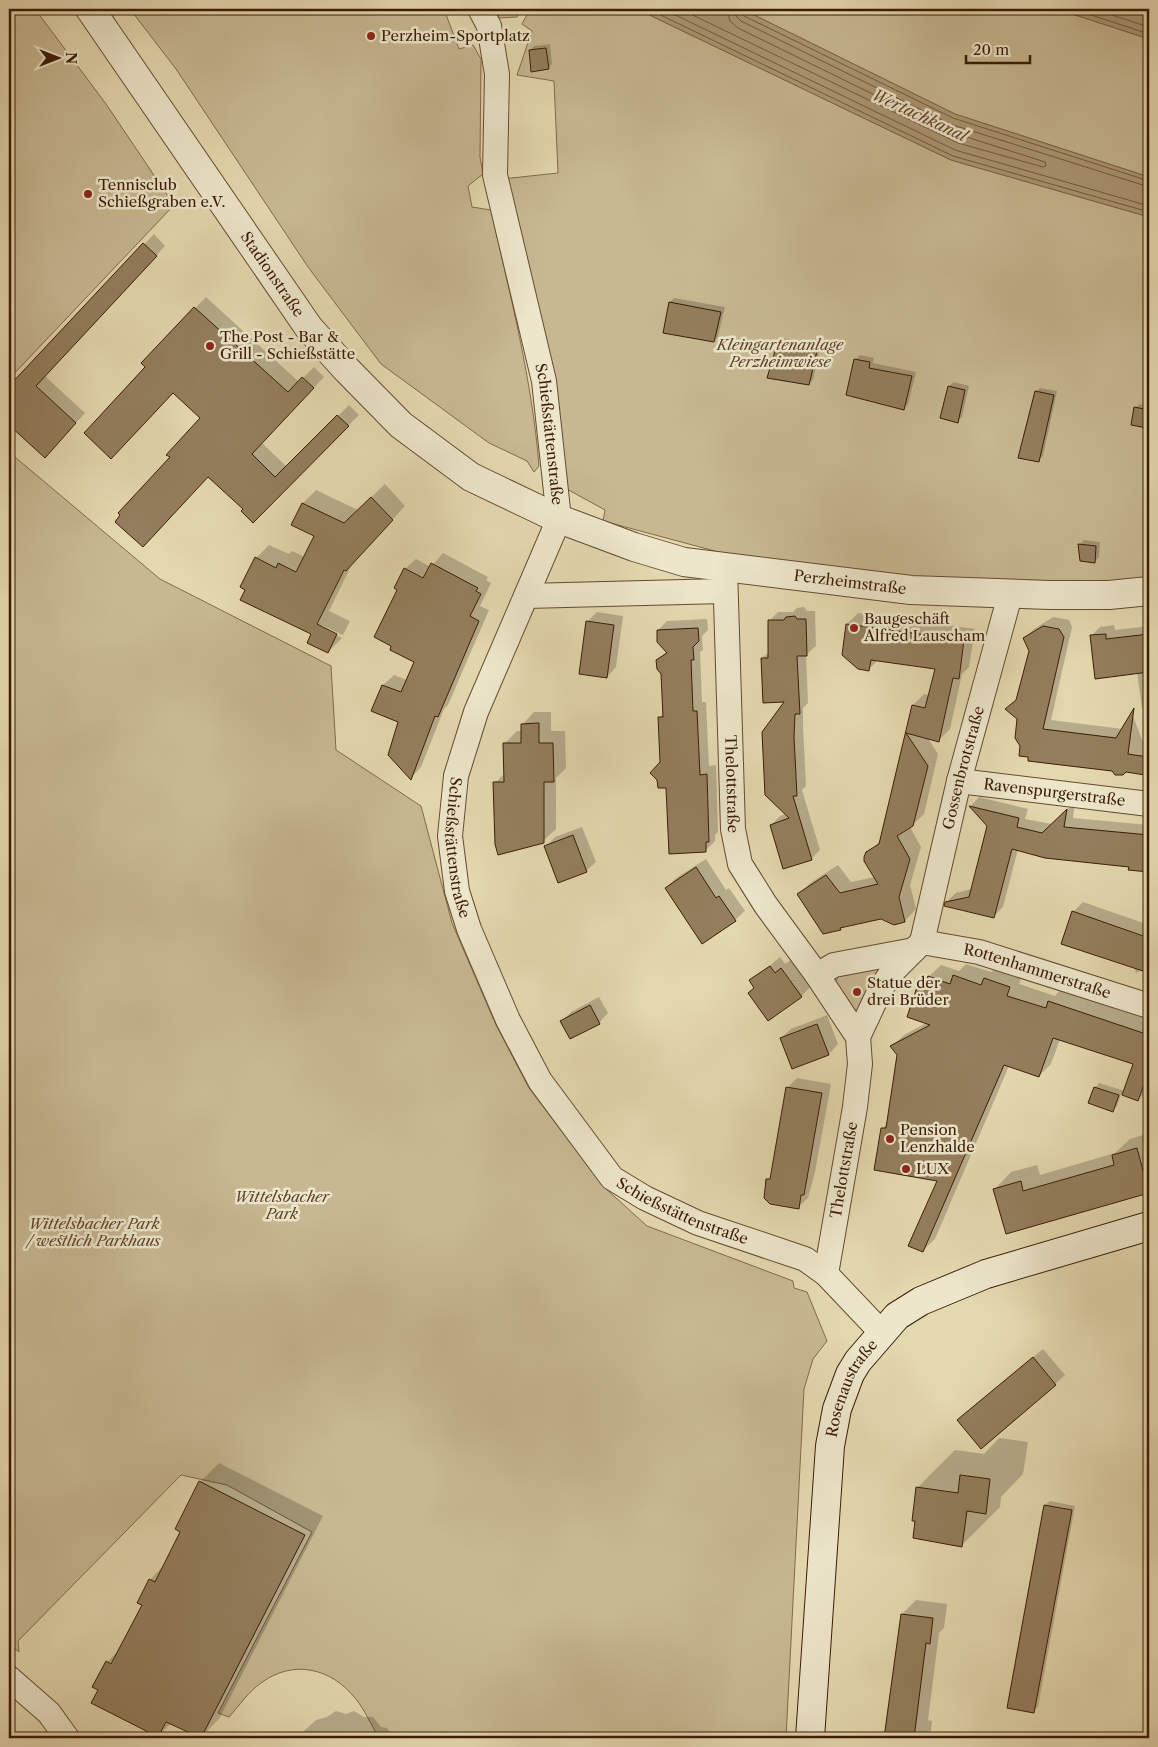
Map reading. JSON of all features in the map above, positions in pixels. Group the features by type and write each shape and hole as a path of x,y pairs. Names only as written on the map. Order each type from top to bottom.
{"street":[{"name":"Stadionstraße","path":"90,9 242,227 309,328 346,370 401,425 459,469 559,519"},
{"name":"Schießstättenstraße","path":"480,9 488,26 497,74 495,175 544,381 559,519 476,712 456,776 450,836 457,890 467,922 508,1020 540,1081 612,1178 645,1198 698,1223 805,1259 826,1274 882,1333"},
{"name":"Perzheimstraße","path":"559,519 634,547 684,562 725,580"},
{"name":"Perzheimstraße","path":"526,596 725,580 1010,595 1109,595 1149,591"},
{"name":"Thelottstraße","path":"725,580 733,829 740,864 765,904 817,975 858,1037 860,1064 855,1107 826,1274"},
{"name":"Gossenbrotstraße","path":"918,946 959,781 1010,595"},
{"name":"Ravenspurgerstraße","path":"959,781 1149,804"},
{"name":"Thelottstraße","path":"858,1037 880,990 891,973 918,946"},
{"path":"817,975 834,965 918,946"},
{"name":"Rottenhammerstraße","path":"918,946 988,955 1149,1006"},
{"name":"Rosenaustraße","path":"810,1738 830,1446 837,1409 850,1374 858,1361 898,1316 921,1301 986,1274 1149,1226"},
{"path":"13,1690 49,1713 67,1738"}],"green space":[{"name":"Tennisclub Schießgraben e.V.","path":"9,9 35,9 106,104 174,205 9,379"},
{"path":"130,9 444,9 459,49 473,45 481,59 480,157 483,174 468,186 472,207 491,210 526,369 539,466 534,472 527,461 489,443 381,364 308,267 176,69"},
{"path":"496,9 521,9 517,17 499,18"},
{"name":"Kleingartenanlage Perzheimwiese","path":"530,9 637,9 951,160 1149,217 1149,581 1017,586 913,579 726,554 603,521 605,510 565,488 502,179 558,173 554,81 517,75 532,31 522,24"},
{"path":"742,9 1057,9 1149,39 1149,177 955,114"},
{"name":"Wittelsbacher Park","path":"9,452 160,579 331,666 336,750 421,806 452,923 496,1025 529,1088 604,1187 647,1226 793,1281 794,1288 807,1292 827,1341 813,1359 804,1389 786,1738 379,1738 362,1707 345,1688 323,1674 311,1670 298,1669 286,1671 261,1683 248,1694 229,1717 218,1713 312,1532 227,1485 181,1475 18,1641 19,1652 9,1644"},
{"path":"866,963 880,969 859,1011 855,1010 836,982 839,973"}],"water":[{"name":"Wertachkanal","path":"637,9 742,9 955,114 1149,177 1149,217 951,160"},
{"path":"1057,9 1149,9 1149,39"}],"building":[{"path":"546,48 549,69 531,72 529,50"},
{"path":"143,243 157,256 36,386 76,423 45,458 9,425 9,386"},
{"path":"669,302 721,312 714,342 663,333"},
{"path":"194,307 288,392 302,377 314,388 252,454 275,477 337,415 349,426 253,523 241,511 243,509 208,477 143,547 115,522 120,515 118,513 170,457 166,455 200,418 173,393 111,459 84,433 145,367 141,363"},
{"path":"778,341 817,351 809,385 767,378"},
{"path":"854,359 870,362 869,368 912,376 904,410 846,395"},
{"path":"948,386 965,390 958,423 940,418"},
{"path":"1035,391 1054,395 1039,462 1018,458"},
{"path":"1134,407 1149,410 1147,428 1131,425"},
{"path":"371,497 393,520 346,571 344,570 317,624 337,634 328,653 307,643 311,634 240,600 245,590 240,587 255,557 276,568 278,563 296,572 314,536 291,525 302,503 344,523"},
{"path":"1078,544 1096,546 1095,563 1080,561"},
{"path":"431,563 478,588 476,591 481,594 470,616 479,621 438,717 435,716 411,780 388,755 398,722 371,711 382,685 401,692 414,662 390,650 391,646 374,637 397,590 394,588 404,568 423,578"},
{"path":"795,616 797,619 806,619 807,656 797,656 800,714 795,714 794,737 797,796 793,796 812,860 783,869 770,825 789,818 765,795 762,732 784,702 763,703 761,658 768,658 768,620 784,620 786,617"},
{"path":"586,621 614,625 607,678 579,674"},
{"path":"846,624 964,640 959,679 953,678 939,742 906,733 928,766 913,826 897,836 910,859 899,897 905,922 894,925 881,919 840,928 841,930 823,934 797,894 826,875 840,893 878,884 864,861 864,857 866,852 879,844 912,705 925,708 935,669 871,660 869,671 858,669 842,655"},
{"path":"1043,626 1059,629 1064,637 1043,729 1116,738 1134,708 1128,754 1148,757 1145,775 1126,772 1123,775 1115,775 1112,771 1028,761 1028,757 1019,756 1020,746 1015,738 1017,719 1005,709 1016,700 1029,651 1023,638"},
{"path":"698,628 699,641 693,647 694,660 691,660 693,711 697,711 700,775 707,774 709,842 706,842 706,852 669,854 666,788 658,788 657,780 650,773 660,762 658,717 663,717 661,674 657,669 656,660 667,653 657,642 657,630"},
{"path":"1106,634 1106,639 1149,634 1149,672 1095,679 1090,635"},
{"path":"539,723 539,743 553,743 554,782 544,782 544,843 498,855 495,844 493,782 504,782 503,743 521,743 521,724"},
{"path":"969,806 1019,818 1017,827 1042,833 1067,809 1064,827 1149,835 1149,872 1128,870 1129,867 1045,858 1012,849 994,918 944,906 945,902 969,897 987,826"},
{"path":"573,835 587,872 558,883 544,846"},
{"path":"696,867 716,898 719,896 736,921 702,944 665,888"},
{"path":"1072,911 1149,938 1149,952 1143,971 1061,944"},
{"path":"770,966 775,973 781,968 802,997 768,1021 748,993 754,988 749,980"},
{"path":"953,975 981,985 984,978 1010,987 1007,996 1046,1008 1048,1001 1143,1033 1146,1024 1149,1025 1149,1070 1138,1101 1122,1095 1133,1064 1053,1038 1039,1077 1004,1065 923,1252 908,1246 937,1181 874,1170 881,1128 886,1128 897,1055 890,1046 930,1025 907,1017 917,987 924,989 928,976 950,984"},
{"path":"590,1005 600,1024 570,1039 560,1021"},
{"path":"817,1024 829,1055 792,1069 780,1038"},
{"path":"786,1087 822,1093 804,1195 801,1195 799,1209 770,1204 764,1198 766,1179 770,1179"},
{"path":"1094,1087 1119,1095 1113,1112 1088,1103"},
{"path":"1137,1148 1149,1193 1006,1234 993,1189 1021,1181 1023,1191 1114,1165 1112,1155"},
{"path":"1033,1357 1056,1385 981,1449 957,1420"},
{"path":"960,1475 990,1479 986,1514 967,1511 962,1547 913,1538 915,1521 912,1521 916,1487 958,1493"},
{"path":"199,1481 305,1535 201,1738 166,1722 158,1737 91,1703 98,1690 92,1687 106,1661 111,1664 142,1605 137,1603 149,1579 155,1582 180,1532 175,1529"},
{"path":"1044,1505 1072,1510 1034,1713 1007,1708"},
{"path":"901,1614 933,1618 930,1644 926,1643 914,1738 884,1738"}],"place":[{"name":"Perzheim-Sportplatz","path":"371,36"},
{"name":"Tennisclub Schießgraben e.V.","path":"88,194"},
{"name":"The Post - Bar & Grill - Schießstätte","path":"210,346"},
{"name":"Baugeschäft Alfred Lauscham","path":"854,628"},
{"name":"Statue der drei Brüder","path":"857,992"},
{"name":"Pension Lenzhalde","path":"890,1139"},
{"name":"LUX","path":"906,1169"}],"park label":[{"name":"Wittelsbacher Park / westlich Parkhaus","path":"94,1232"}]}
